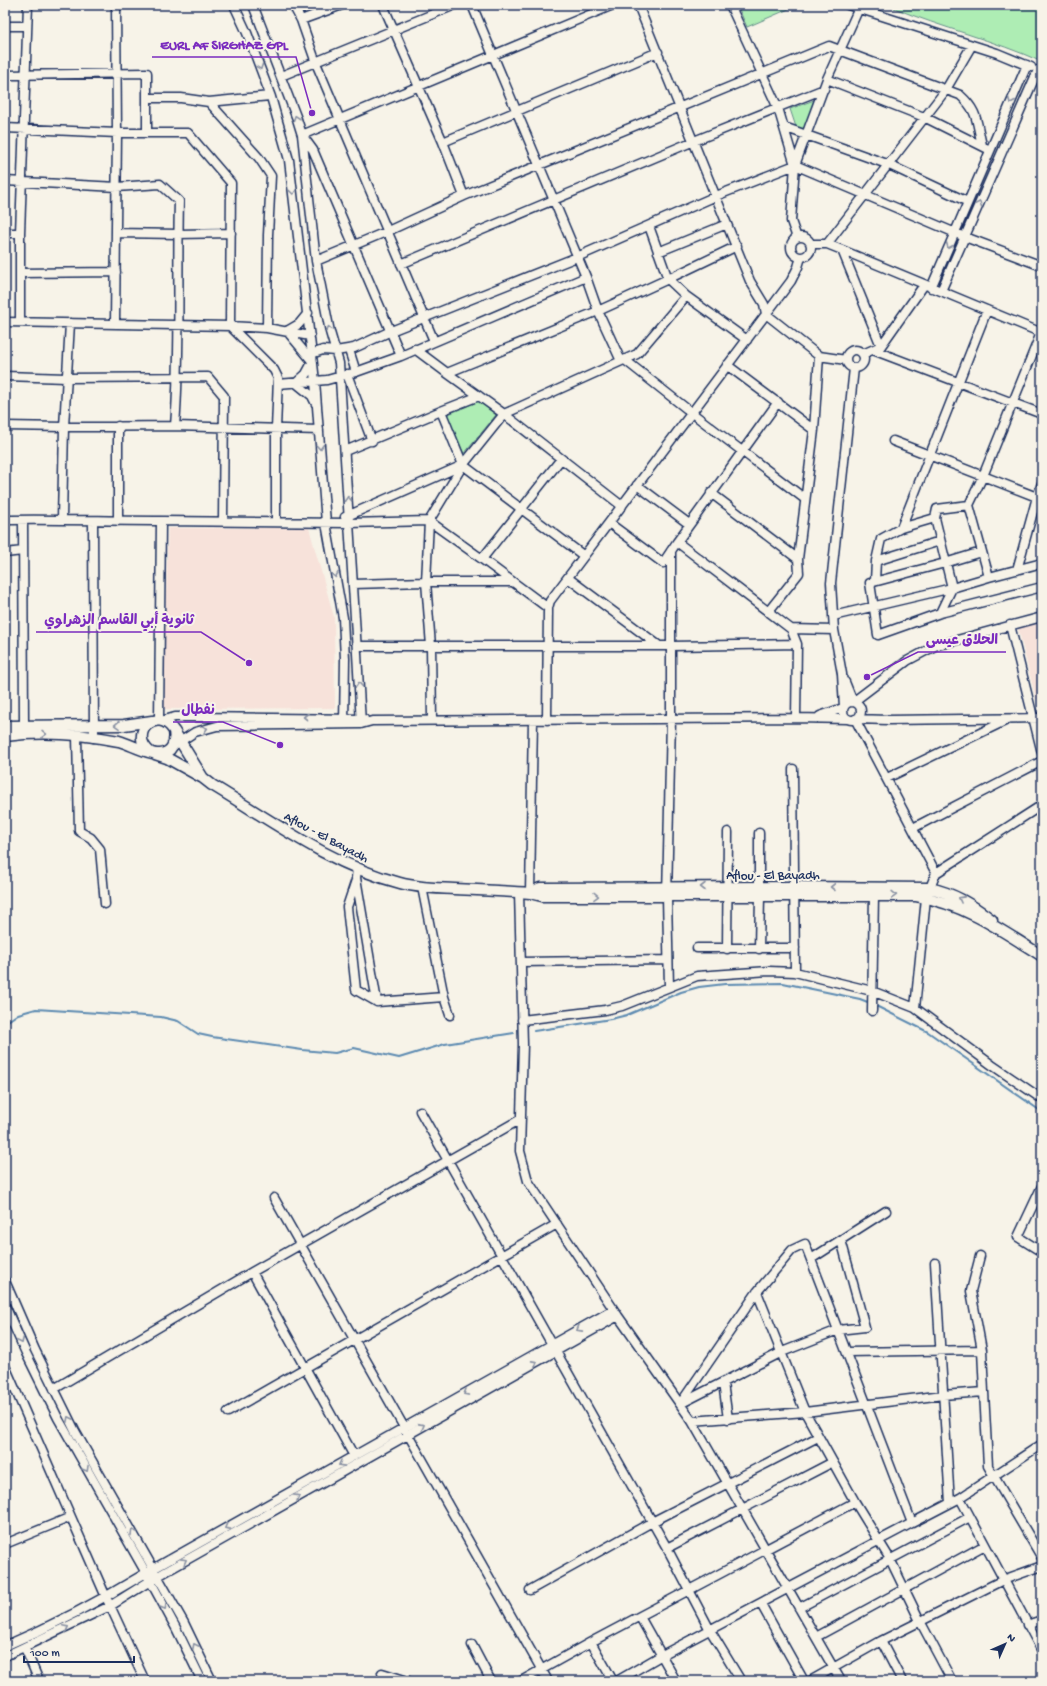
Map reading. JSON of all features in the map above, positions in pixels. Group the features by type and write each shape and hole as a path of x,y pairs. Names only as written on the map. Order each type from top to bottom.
{"main road":[{"path":"5,726 124,725 158,720"},
{"path":"158,720 146,725 142,734 143,744 152,753 164,753 176,745"},
{"name":"Aflou - El Bayadh","path":"158,720 171,726 174,731 176,745 203,778 303,840 357,868 401,884 422,887 530,892 542,896 759,891 928,893 1003,931 1042,956"},
{"path":"5,736 44,734 77,736 123,742 167,758 203,778"},
{"name":"Aflou - El Bayadh","path":"794,891 874,895 928,893"}],"street":[{"path":"20,322 20,233 28,5"},
{"path":"115,324 117,187 116,5"},
{"path":"234,5 247,33 270,96 289,160 308,313 329,523 343,618 345,659 343,721"},
{"path":"253,5 302,135 316,261 330,332 343,375 372,441"},
{"path":"293,5 301,20 316,63 434,341"},
{"path":"301,20 342,5"},
{"path":"383,5 443,142 464,196"},
{"path":"281,76 455,5"},
{"path":"472,5 586,277 598,311 623,360 805,499"},
{"path":"302,135 613,5"},
{"path":"638,5 750,281 764,304 766,314 819,356 846,360"},
{"path":"730,5 778,108 795,165"},
{"path":"848,5 972,45 1040,71 941,291"},
{"path":"797,238 791,221 795,165 827,79 859,8"},
{"path":"5,26 27,26"},
{"path":"827,244 887,164 945,91 972,45"},
{"path":"316,261 388,231 464,196 829,46 945,91 960,95 970,104 976,114 982,145"},
{"path":"443,142 658,52"},
{"path":"863,354 881,346 927,286 955,232 1027,65"},
{"path":"5,74 147,73 147,133"},
{"path":"827,79 924,117 990,150"},
{"path":"401,264 824,89"},
{"path":"147,98 181,98 209,102 270,96"},
{"path":"209,102 260,158 271,176 268,235 267,328"},
{"path":"784,126 887,164 968,202"},
{"path":"5,128 117,133 188,133 231,183 230,326 274,370 278,378 276,429 276,522"},
{"path":"302,135 313,150 401,356"},
{"path":"296,383 306,374 312,360 323,350 349,350 391,331 577,257 716,196 795,165 965,237 1042,266"},
{"path":"5,181 117,187 160,184 179,201 177,325 179,377 175,426"},
{"path":"658,252 727,224"},
{"path":"649,226 668,279 686,296 747,340"},
{"path":"5,233 20,233"},
{"path":"116,233 231,233"},
{"path":"797,238 807,239 811,244"},
{"path":"797,238 793,242 792,248 795,254 801,257"},
{"path":"811,244 827,244 1041,333 983,476 968,505 989,577"},
{"path":"547,720 547,647 548,608 550,601 791,280 798,267 801,257 809,253 811,244"},
{"path":"447,373 598,311 736,246"},
{"path":"842,250 881,346"},
{"path":"20,273 116,272"},
{"path":"278,384 327,380 356,372 401,356 586,277"},
{"path":"432,720 431,646 426,582 429,521 463,465 504,414 637,354 686,296"},
{"path":"901,528 987,310"},
{"path":"287,331 299,324 308,313"},
{"path":"5,322 230,326 267,328 310,336"},
{"path":"62,519 66,378 70,323"},
{"path":"287,331 312,360"},
{"path":"349,350 356,372"},
{"path":"415,350 504,414 622,506"},
{"path":"852,350 858,350 863,354 864,363 860,367 854,368 848,366 846,360 847,354 852,350"},
{"path":"873,350 1042,414"},
{"path":"768,612 799,573 798,559 814,430 819,356"},
{"path":"727,366 778,402 814,430"},
{"path":"854,368 831,583 834,630 842,674 843,713 853,719 887,778 936,873"},
{"path":"343,375 345,451 360,721"},
{"path":"5,376 66,378 208,377 224,396 223,521"},
{"path":"296,383 308,392 317,404"},
{"path":"345,451 479,396"},
{"path":"609,523 663,563 689,524 778,402"},
{"path":"441,411 463,465 584,556"},
{"path":"5,426 175,426 319,430"},
{"path":"118,426 118,521"},
{"path":"893,441 1039,498"},
{"path":"482,559 561,458"},
{"path":"349,520 463,465"},
{"path":"1017,570 1039,498 1042,483"},
{"path":"637,485 689,524"},
{"path":"711,494 798,559"},
{"path":"940,612 952,588 935,518 936,509 968,505"},
{"path":"875,581 876,561 881,539 901,528 935,518"},
{"path":"5,520 62,519 93,521 329,523 349,520 429,521 548,608"},
{"path":"23,520 24,726"},
{"path":"93,521 94,738"},
{"path":"161,521 158,720 190,717 343,721 796,718 888,720 1042,718"},
{"path":"876,561 940,541"},
{"path":"677,542 791,629 797,644 796,718"},
{"path":"5,553 22,551"},
{"path":"669,987 667,892 671,719 671,551"},
{"path":"981,552 870,583 878,635 940,612 1042,587"},
{"path":"833,616 952,588 1042,562"},
{"path":"568,578 658,646"},
{"path":"353,584 513,582"},
{"path":"856,705 867,692 920,652 935,646 1042,617"},
{"path":"1010,625 1042,754"},
{"path":"791,629 834,630"},
{"path":"357,646 547,647 797,644"},
{"path":"842,674 860,712 853,719"},
{"path":"812,719 843,708 846,704 856,705 868,714 888,720"},
{"path":"887,778 1010,719"},
{"path":"530,892 532,720"},
{"path":"176,745 195,732 217,726 343,721"},
{"path":"77,736 79,831 91,838 100,849 105,904"},
{"path":"913,828 1042,761"},
{"path":"793,769 795,972"},
{"path":"915,1008 928,893 936,873 1042,805"},
{"path":"727,949 728,832"},
{"path":"759,833 759,949"},
{"path":"357,868 356,878 347,907 356,990 377,1002 444,997"},
{"path":"356,878 377,1002"},
{"path":"422,887 444,997 450,1015"},
{"path":"519,892 522,1020 520,1152 528,1181 615,1313 692,1421 841,1681"},
{"path":"872,1011 874,895"},
{"path":"697,948 795,948"},
{"path":"521,962 668,960"},
{"path":"522,1020 606,1010 622,1006 697,976 769,971 795,972 872,993 915,1008 992,1065 1042,1099"},
{"path":"420,1111 667,1548 710,1630 741,1681"},
{"path":"54,1389 300,1244 521,1119"},
{"path":"1042,1186 1018,1237 1042,1252"},
{"path":"274,1198 548,1681"},
{"path":"811,1259 886,1211"},
{"path":"228,1412 502,1254 557,1224"},
{"path":"680,1404 782,1352 838,1330 866,1327 841,1240"},
{"path":"680,1404 757,1292 792,1250 805,1244 912,1523"},
{"path":"980,1256 971,1291 982,1350 988,1466 1042,1558"},
{"path":"935,1263 950,1503"},
{"path":"252,1272 354,1456"},
{"path":"5,1281 35,1350 75,1431 156,1572 203,1660 212,1681"},
{"path":"757,1292 805,1412 855,1502 890,1559 920,1621 952,1681"},
{"path":"5,1306 45,1393 72,1445 148,1577 202,1681"},
{"path":"156,1572 615,1313"},
{"path":"847,1352 982,1350"},
{"path":"5,1366 7,1376 106,1598 145,1681"},
{"path":"723,1383 728,1419"},
{"path":"692,1421 805,1412 943,1395 984,1392"},
{"path":"5,1656 25,1648 110,1606 156,1572 354,1456 406,1431"},
{"path":"530,1590 652,1522 818,1437"},
{"path":"617,1681 662,1655 960,1498 1042,1444"},
{"path":"667,1548 833,1462"},
{"path":"960,1498 1042,1651"},
{"path":"521,1681 591,1642 855,1502"},
{"path":"5,1544 71,1517"},
{"path":"799,1608 970,1517"},
{"path":"816,1636 985,1545"},
{"path":"810,1681 920,1621 1003,1580 1042,1566"},
{"path":"5,1646 71,1616 148,1577"},
{"path":"761,1604 804,1681"},
{"path":"640,1617 676,1681"},
{"path":"1027,1625 1042,1620"},
{"path":"881,1641 902,1681"},
{"path":"591,1642 613,1681"},
{"path":"472,1645 491,1681"},
{"path":"25,1648 40,1681"},
{"path":"382,1673 408,1681"}],"shaded area":[{"path":"168,528 309,528 334,617 335,708 163,709"},
{"path":"1042,622 1042,699 1036,699 1018,628"}],"green space":[{"path":"737,5 798,5 747,27"},
{"path":"894,5 1042,5 1042,62 1005,47 912,15 894,8"},
{"path":"814,100 805,129 796,127 790,109"},
{"path":"479,401 496,415 464,454 446,415"}],"waterway":[{"path":"534,1031 611,1019 627,1015 681,992 699,987 725,984 783,983 860,999 870,1003"},
{"path":"874,1005 928,1032 1042,1112"},
{"path":"5,1023 18,1014 36,1009 161,1017 178,1021 198,1034 212,1037 302,1050 335,1053 354,1048 399,1058 445,1044 514,1033"}],"place":[{"name":"EURL AF SIRGHAZ GPL","path":"312,113"},
{"name":"ثانوية أبي القاسم الزهراوي","path":"249,663"},
{"name":"الحلاق عيسى","path":"867,677"},
{"name":"نفطال","path":"280,745"}]}
